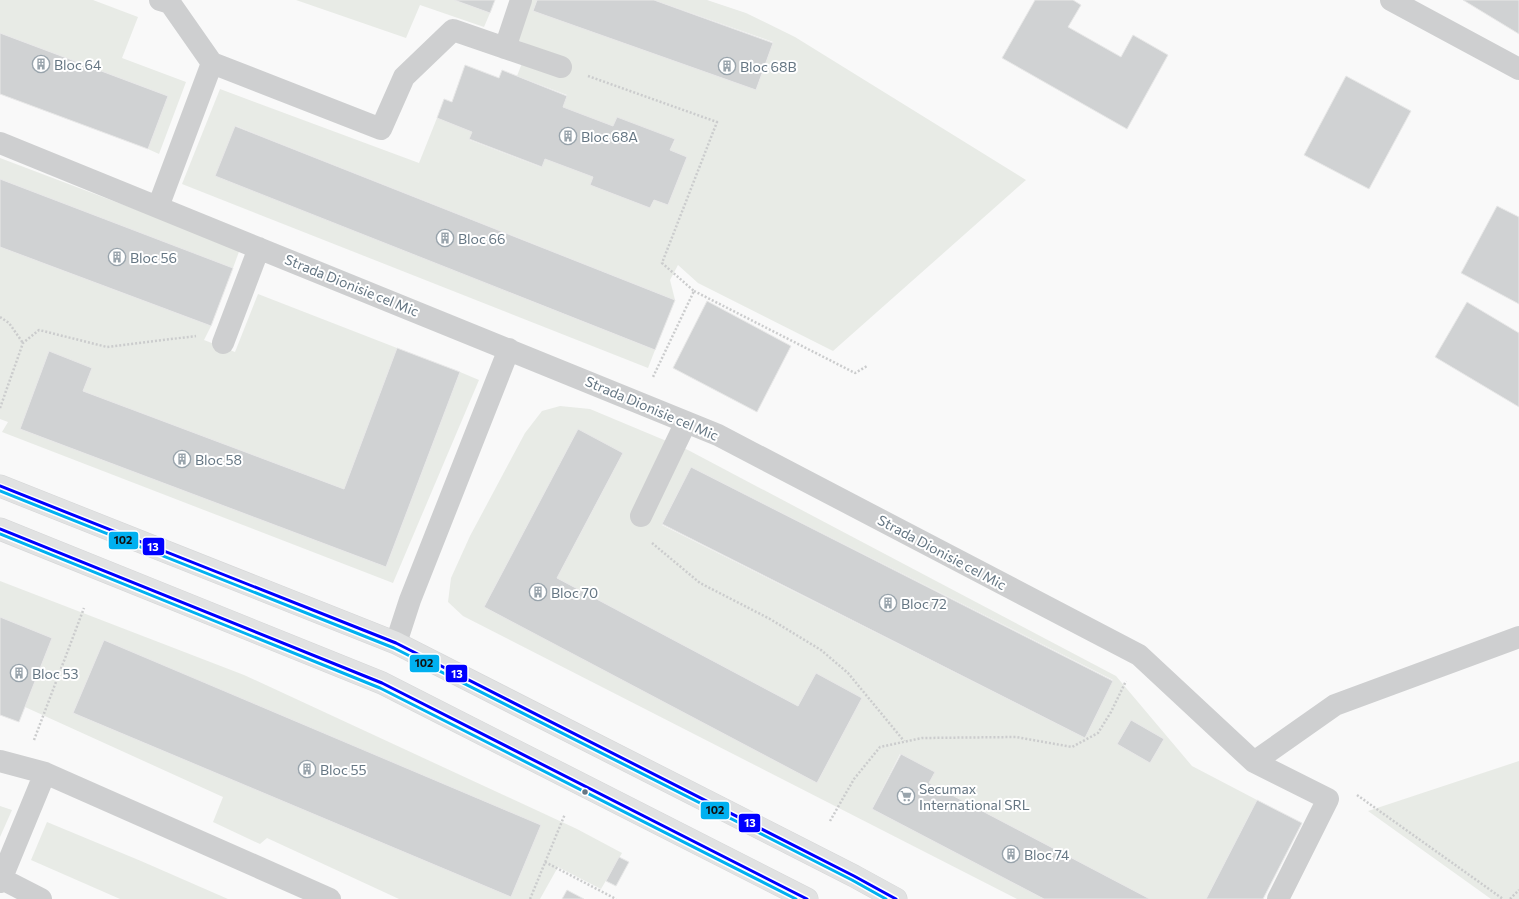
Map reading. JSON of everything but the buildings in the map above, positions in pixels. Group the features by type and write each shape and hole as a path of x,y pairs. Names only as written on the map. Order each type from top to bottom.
{"main road":[{"path":"0,486 396,643 849,873 896,899"},
{"path":"0,529 382,683 807,899"}],"street":[{"path":"160,0 170,3 212,63 381,129 404,77 453,30 561,66"},
{"path":"505,48 521,0"},
{"path":"1392,0 1519,69"},
{"path":"158,207 212,63"},
{"name":"Strada Dionisie cel Mic","path":"0,143 510,349 718,435 1139,655 1254,762 1328,799 1278,899"},
{"path":"223,343 259,248"},
{"path":"396,643 410,600 510,349"},
{"path":"641,516 686,422"},
{"path":"1254,762 1335,705 1519,637"},
{"path":"0,761 45,773 330,899"},
{"path":"41,899 1,880 45,773"}],"path":[{"path":"561,66 717,122 662,263 694,291 855,373 867,366"},
{"path":"641,403 694,291"},
{"path":"0,317 9,323 23,343"},
{"path":"0,408 23,343 39,330 107,347 196,336 223,343"},
{"path":"641,516 646,537 700,583 770,619 821,650 832,659 848,673 905,742"},
{"path":"24,767 84,608"},
{"path":"830,821 854,779 880,747 922,738 1016,737 1072,748 1098,733 1112,712 1139,655"},
{"path":"1352,791 1503,899"},
{"path":"530,899 565,814"},
{"path":"545,862 616,899"},
{"path":"1510,899 1519,890"}],"shaded area":[{"path":"0,0 93,0 138,17 122,58 186,82 159,154 148,149 168,96 0,33"},
{"path":"296,0 454,0 490,13 484,27 420,5 406,38"},
{"path":"525,0 537,0 533,11 756,90 773,42 654,0 707,0 746,13 795,37 1026,180 833,351 698,283 678,265 670,280 675,300 236,126 216,176 655,350 648,368 182,184 220,89 419,163 437,118 472,132 470,140 541,167 545,159 593,177 590,185 650,208 654,200 668,205 687,157 670,150 675,140 613,126 563,107 567,95 517,76 529,45 512,38"},
{"path":"0,158 240,249 233,268 0,179"},
{"path":"0,247 211,326 204,340 235,352 258,294 397,348 344,489 83,391 92,368 49,352 20,429 386,567 460,372 479,380 393,583 2,432 8,422 0,419"},
{"path":"560,406 590,409 688,450 1116,676 1192,766 1257,800 1206,899 1150,899 929,783 934,772 900,754 872,809 1044,899 1017,899 463,616 448,602 451,578 470,536 525,433 542,411","holes":["578,430 623,453 557,578 798,706 816,673 862,698 817,783 484,607","691,467 1113,680 1085,738 662,525","1131,720 1164,739 1150,763 1117,744"]},
{"path":"0,581 244,675 577,829 622,853 601,889 558,867 540,899 399,899 267,838 260,844 213,822 223,797 25,707 52,638 0,617","holes":["104,640 541,825 511,897 73,713"]},
{"path":"1519,761 1519,899 1491,899 1368,811"},
{"path":"0,806 12,810 0,837"},
{"path":"47,822 228,899 120,899 31,860"}],"transit line":[{"name":"13","path":"0,486 396,643 854,876 896,899"},
{"name":"102","path":"0,491 394,648 852,880 886,899"},
{"name":"13","path":"0,529 382,683 807,899"},
{"name":"102","path":"0,534 380,688 796,899"}],"place":[{"name":"Bloc 64","path":"41,64"},
{"name":"Bloc 68B","path":"727,66"},
{"name":"Bloc 68A","path":"568,136"},
{"name":"Bloc 66","path":"445,238"},
{"name":"Bloc 56","path":"117,257"},
{"name":"Bloc 58","path":"182,459"},
{"name":"Bloc 70","path":"538,592"},
{"name":"Bloc 72","path":"888,603"},
{"name":"Bloc 53","path":"19,673"},
{"name":"Bloc 55","path":"307,769"},
{"name":"Secumax International SRL","path":"906,796"},
{"name":"Bloc 74","path":"1011,854"}]}
